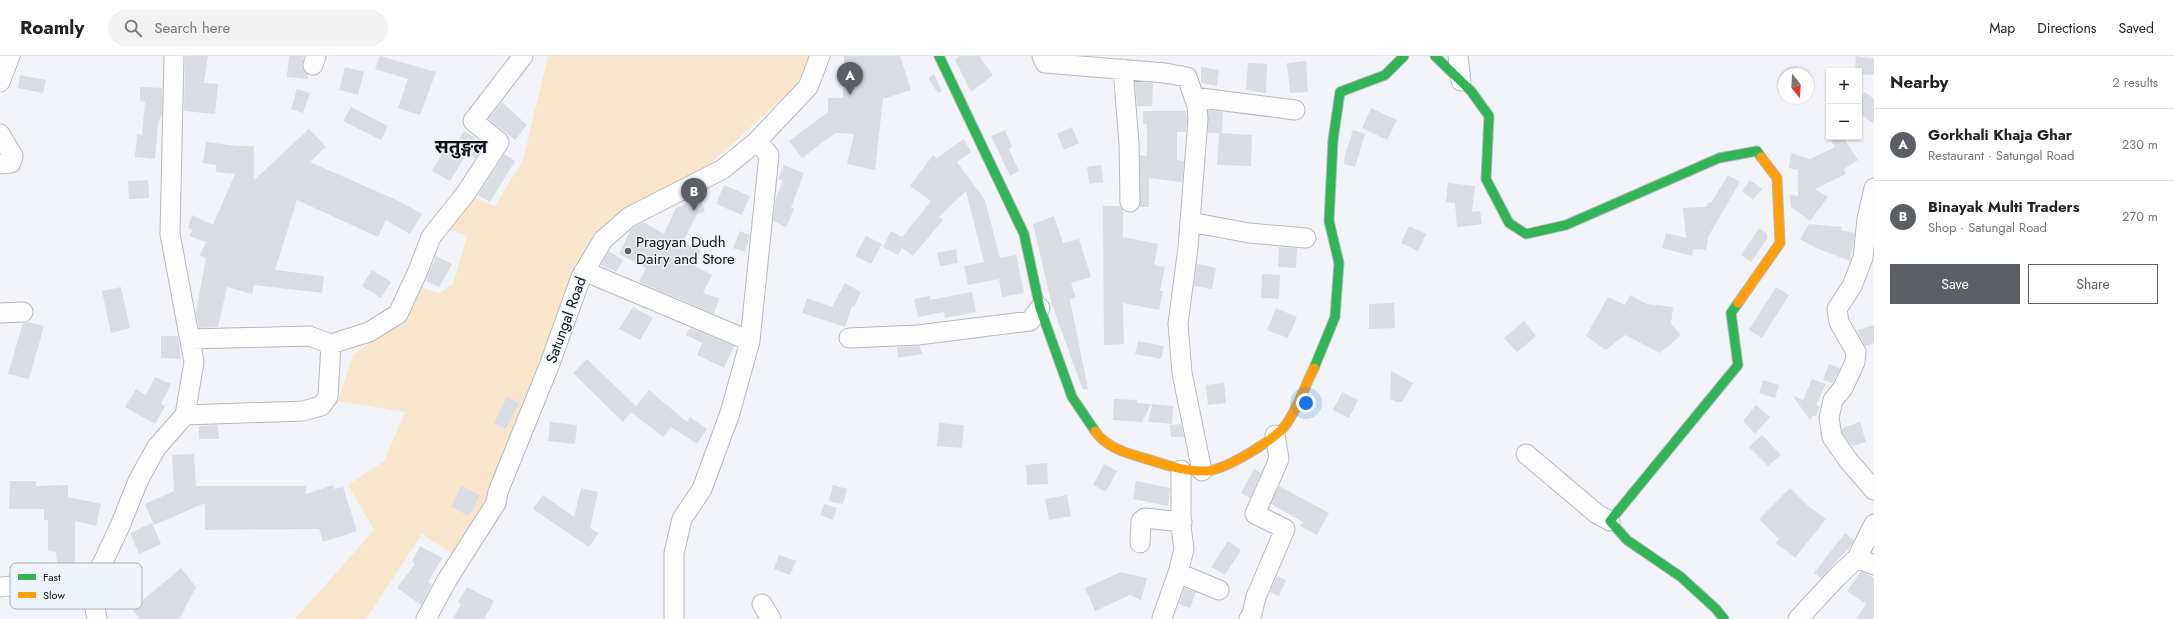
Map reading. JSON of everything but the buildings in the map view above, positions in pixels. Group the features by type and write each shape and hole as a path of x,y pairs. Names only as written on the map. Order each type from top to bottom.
{"street":[{"path":"0,82 10,56"},
{"path":"103,563 120,526 138,481 156,448 185,415 194,362 191,339 170,234 174,56"},
{"path":"191,339 309,336 331,344 369,332 398,314 431,237 466,193 499,142 472,121 523,56"},
{"name":"Satungal Road","path":"426,619 447,580 496,503 498,492 549,366 584,270 592,261 603,240 630,217 723,169 757,141 808,87 820,56"},
{"path":"939,56 1024,234 1040,308 1072,398 1099,437 1119,451 1181,470 1202,471 1208,471 1232,462 1266,443 1287,424 1321,354 1335,317 1339,263 1329,222 1333,140 1340,92 1385,75 1404,56"},
{"path":"1042,56 1044,62 1123,69 1187,77 1194,97 1198,119 1190,222 1178,324 1182,373 1202,471"},
{"path":"1435,56 1472,91 1488,116 1486,179 1509,223 1526,234 1566,225 1719,158 1757,151 1777,178 1780,243 1731,313 1738,365 1610,521"},
{"path":"1458,56 1461,81"},
{"path":"1123,69 1129,144 1130,202"},
{"path":"1194,97 1295,110"},
{"path":"0,134 12,156 11,163 0,164"},
{"path":"674,619 674,553 682,520 702,489 730,413 750,341 769,155 757,141"},
{"path":"1874,188 1867,219 1863,258 1852,286 1837,309 1839,322 1856,352 1854,362 1843,388 1834,400 1829,418 1832,437 1848,460 1874,490"},
{"path":"1190,222 1249,233 1306,238"},
{"path":"584,270 750,341"},
{"path":"849,338 918,334 1030,321 1040,308"},
{"path":"0,313 23,312"},
{"path":"185,415 304,411 321,406 328,398 331,344"},
{"path":"1249,619 1284,529 1255,514 1279,459 1275,435"},
{"path":"1526,454 1597,514 1610,521 1627,540 1680,577 1716,609 1724,619"},
{"path":"1162,618 1178,573 1184,549 1181,470"},
{"path":"1140,543 1141,521 1145,518 1182,522"},
{"path":"1798,619 1836,578 1866,562 1874,524"},
{"path":"1178,573 1219,590"},
{"path":"0,587 10,586"},
{"path":"95,609 97,619"}],"shaded area":[{"path":"548,56 815,56 800,83 692,180 597,233 492,501 456,556 422,534 366,619 295,619 374,530 348,485 384,461 405,412 338,401 353,355 391,326 421,287 439,293 453,284 467,236 445,228 473,197 495,206 523,160"}],"traffic: fast":[{"path":"939,56 1024,234 1040,308 1072,397 1095,431"},
{"path":"1314,368 1335,317 1339,263 1329,221 1333,140 1340,92 1385,75 1404,56"},
{"path":"1435,56 1471,91 1489,116 1486,179 1509,223 1526,234 1566,225 1719,158 1757,151 1761,157"},
{"path":"1724,619 1716,609 1681,577 1627,540 1610,521 1738,365 1731,313 1738,303"}],"traffic: slow":[{"path":"1738,303 1780,243 1777,178 1761,157"},
{"path":"1095,431 1112,447 1135,455 1185,470 1207,471 1215,469 1250,453 1281,430 1295,410 1314,368"}],"place":[{"name":"Gorkhali Khaja Ghar","path":"850,95"},
{"name":"Binayak Multi Traders","path":"694,211"},
{"name":"Pragyan Dudh Dairy and Store","path":"628,251"}],"district":[{"name":"सतुङ्गल","path":"461,146"}]}
